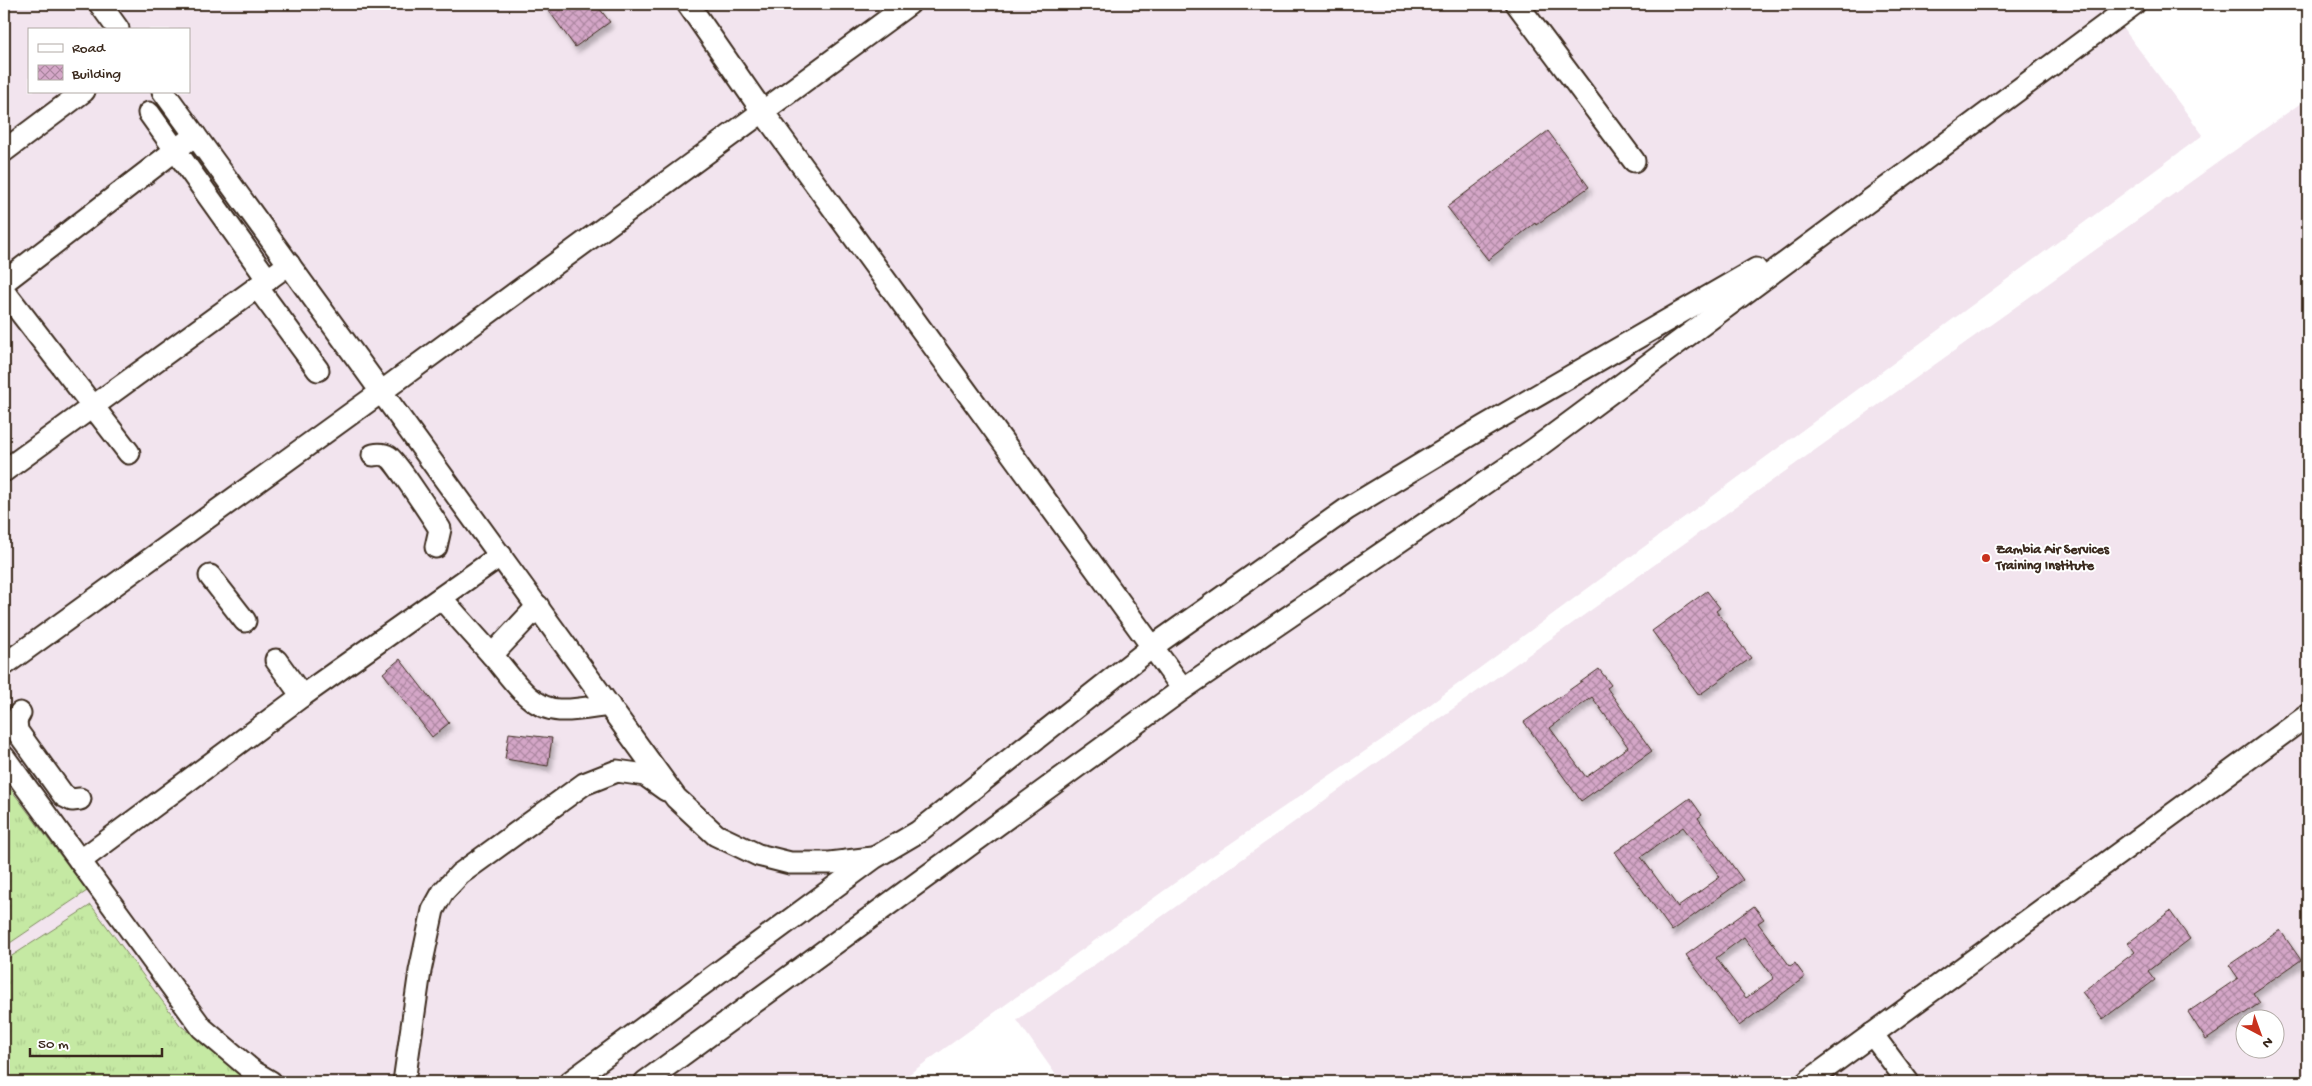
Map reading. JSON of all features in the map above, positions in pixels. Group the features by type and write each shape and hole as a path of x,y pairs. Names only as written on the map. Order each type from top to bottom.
{"lane":[{"path":"100,4 117,28"},
{"path":"688,4 763,112 1183,689"},
{"path":"4,665 381,392 909,4"},
{"path":"1517,4 1634,161"},
{"path":"645,1082 1183,689 1536,448 2134,4"},
{"path":"4,151 83,92"},
{"path":"164,92 676,798"},
{"path":"149,114 318,370"},
{"path":"4,282 195,135"},
{"path":"570,1082 874,858 918,832 1152,648 1347,509 1483,427 1744,276 1893,182"},
{"path":"4,471 289,264"},
{"path":"4,291 129,453"},
{"path":"373,455 380,454 390,457 419,498 440,529 436,547"},
{"path":"80,861 302,696 501,555"},
{"path":"210,576 245,621"},
{"path":"441,598 535,703 546,708 559,710 610,705"},
{"path":"492,655 538,606"},
{"path":"276,660 302,696"},
{"path":"20,714 16,725 22,738 64,796 72,800 80,799"},
{"path":"1807,1082 2308,716"},
{"path":"4,757 202,1028 254,1072 271,1082"},
{"path":"404,1082 420,971 433,910 443,892 460,874 584,784 617,771 645,775 676,798 716,835 758,856 790,863 830,863 874,858"},
{"path":"1872,1034 1908,1082"}],"path":[{"path":"4,95 9,98"}],"shaded area":[{"path":"4,4 2105,4 2203,135 1390,734 1208,859 898,1082 4,1082"},
{"name":"Zambia Air Services Training Institute","path":"2308,98 2308,1082 1061,1082 1017,1020"}],"green space":[{"path":"4,780 87,891 4,947"},
{"path":"91,905 180,1025 254,1082 4,1082 4,961"}],"building":[{"path":"544,4 596,4 610,22 575,47"},
{"path":"1548,131 1589,187 1536,225 1535,223 1488,260 1447,207"},
{"path":"1707,591 1720,608 1716,611 1751,658 1699,695 1652,631"},
{"path":"400,659 449,723 432,737 383,673"},
{"path":"1599,669 1611,685 1607,688 1652,751 1581,801 1524,722","holes":["1592,697 1628,747 1586,777 1550,728"]},
{"path":"509,733 552,738 548,766 505,759"},
{"path":"1690,798 1702,815 1698,818 1743,880 1672,931 1615,852","holes":["1683,827 1720,877 1678,907 1641,857"]},
{"path":"1754,906 1764,919 1758,923 1790,966 1795,963 1805,977 1739,1026 1686,955","holes":["1744,937 1774,978 1746,998 1716,958"]},
{"path":"2170,911 2190,939 2148,971 2155,980 2103,1019 2082,992 2135,952 2128,943"},
{"path":"2280,930 2301,960 2253,993 2260,1003 2253,1008 2234,1008 2234,1021 2206,1040 2188,1012 2238,978 2229,965"}],"place":[{"name":"Zambia Air Services Training Institute","path":"1986,558"}]}
